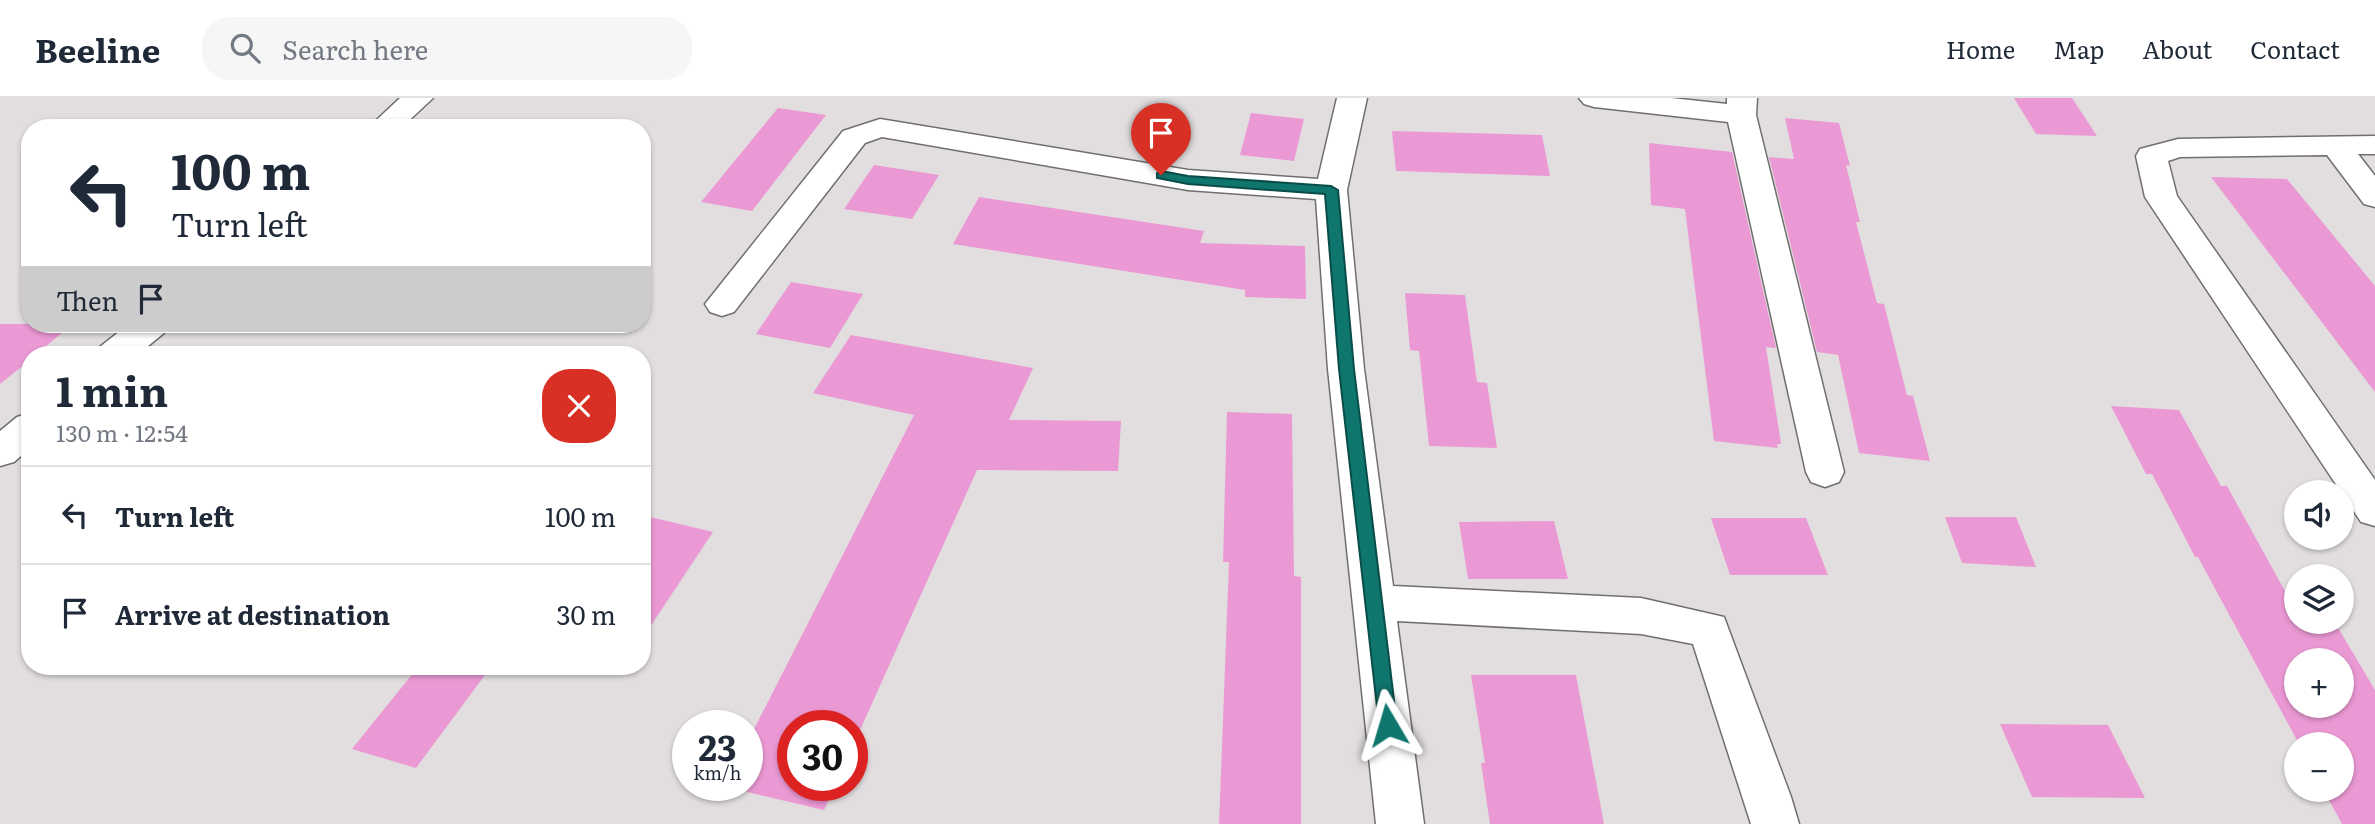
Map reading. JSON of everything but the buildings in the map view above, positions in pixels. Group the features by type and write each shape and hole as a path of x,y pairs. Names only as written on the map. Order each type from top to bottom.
{"street":[{"path":"394,119 418,98"},
{"path":"875,130 890,98"},
{"path":"1352,98 1331,190 1346,369 1400,824"},
{"path":"1594,98 1741,106 1825,472"},
{"path":"722,304 854,137 880,128 1188,180 1331,190"},
{"path":"2335,145 2375,197"},
{"path":"2370,496 2161,197 2151,156 2178,148 2375,145"},
{"path":"125,346 141,333"},
{"path":"0,452 21,434"},
{"path":"1373,602 1641,616 1709,630 1774,824"}],"route":[{"path":"1161,175 1188,180 1331,190 1346,369 1388,725"}]}
